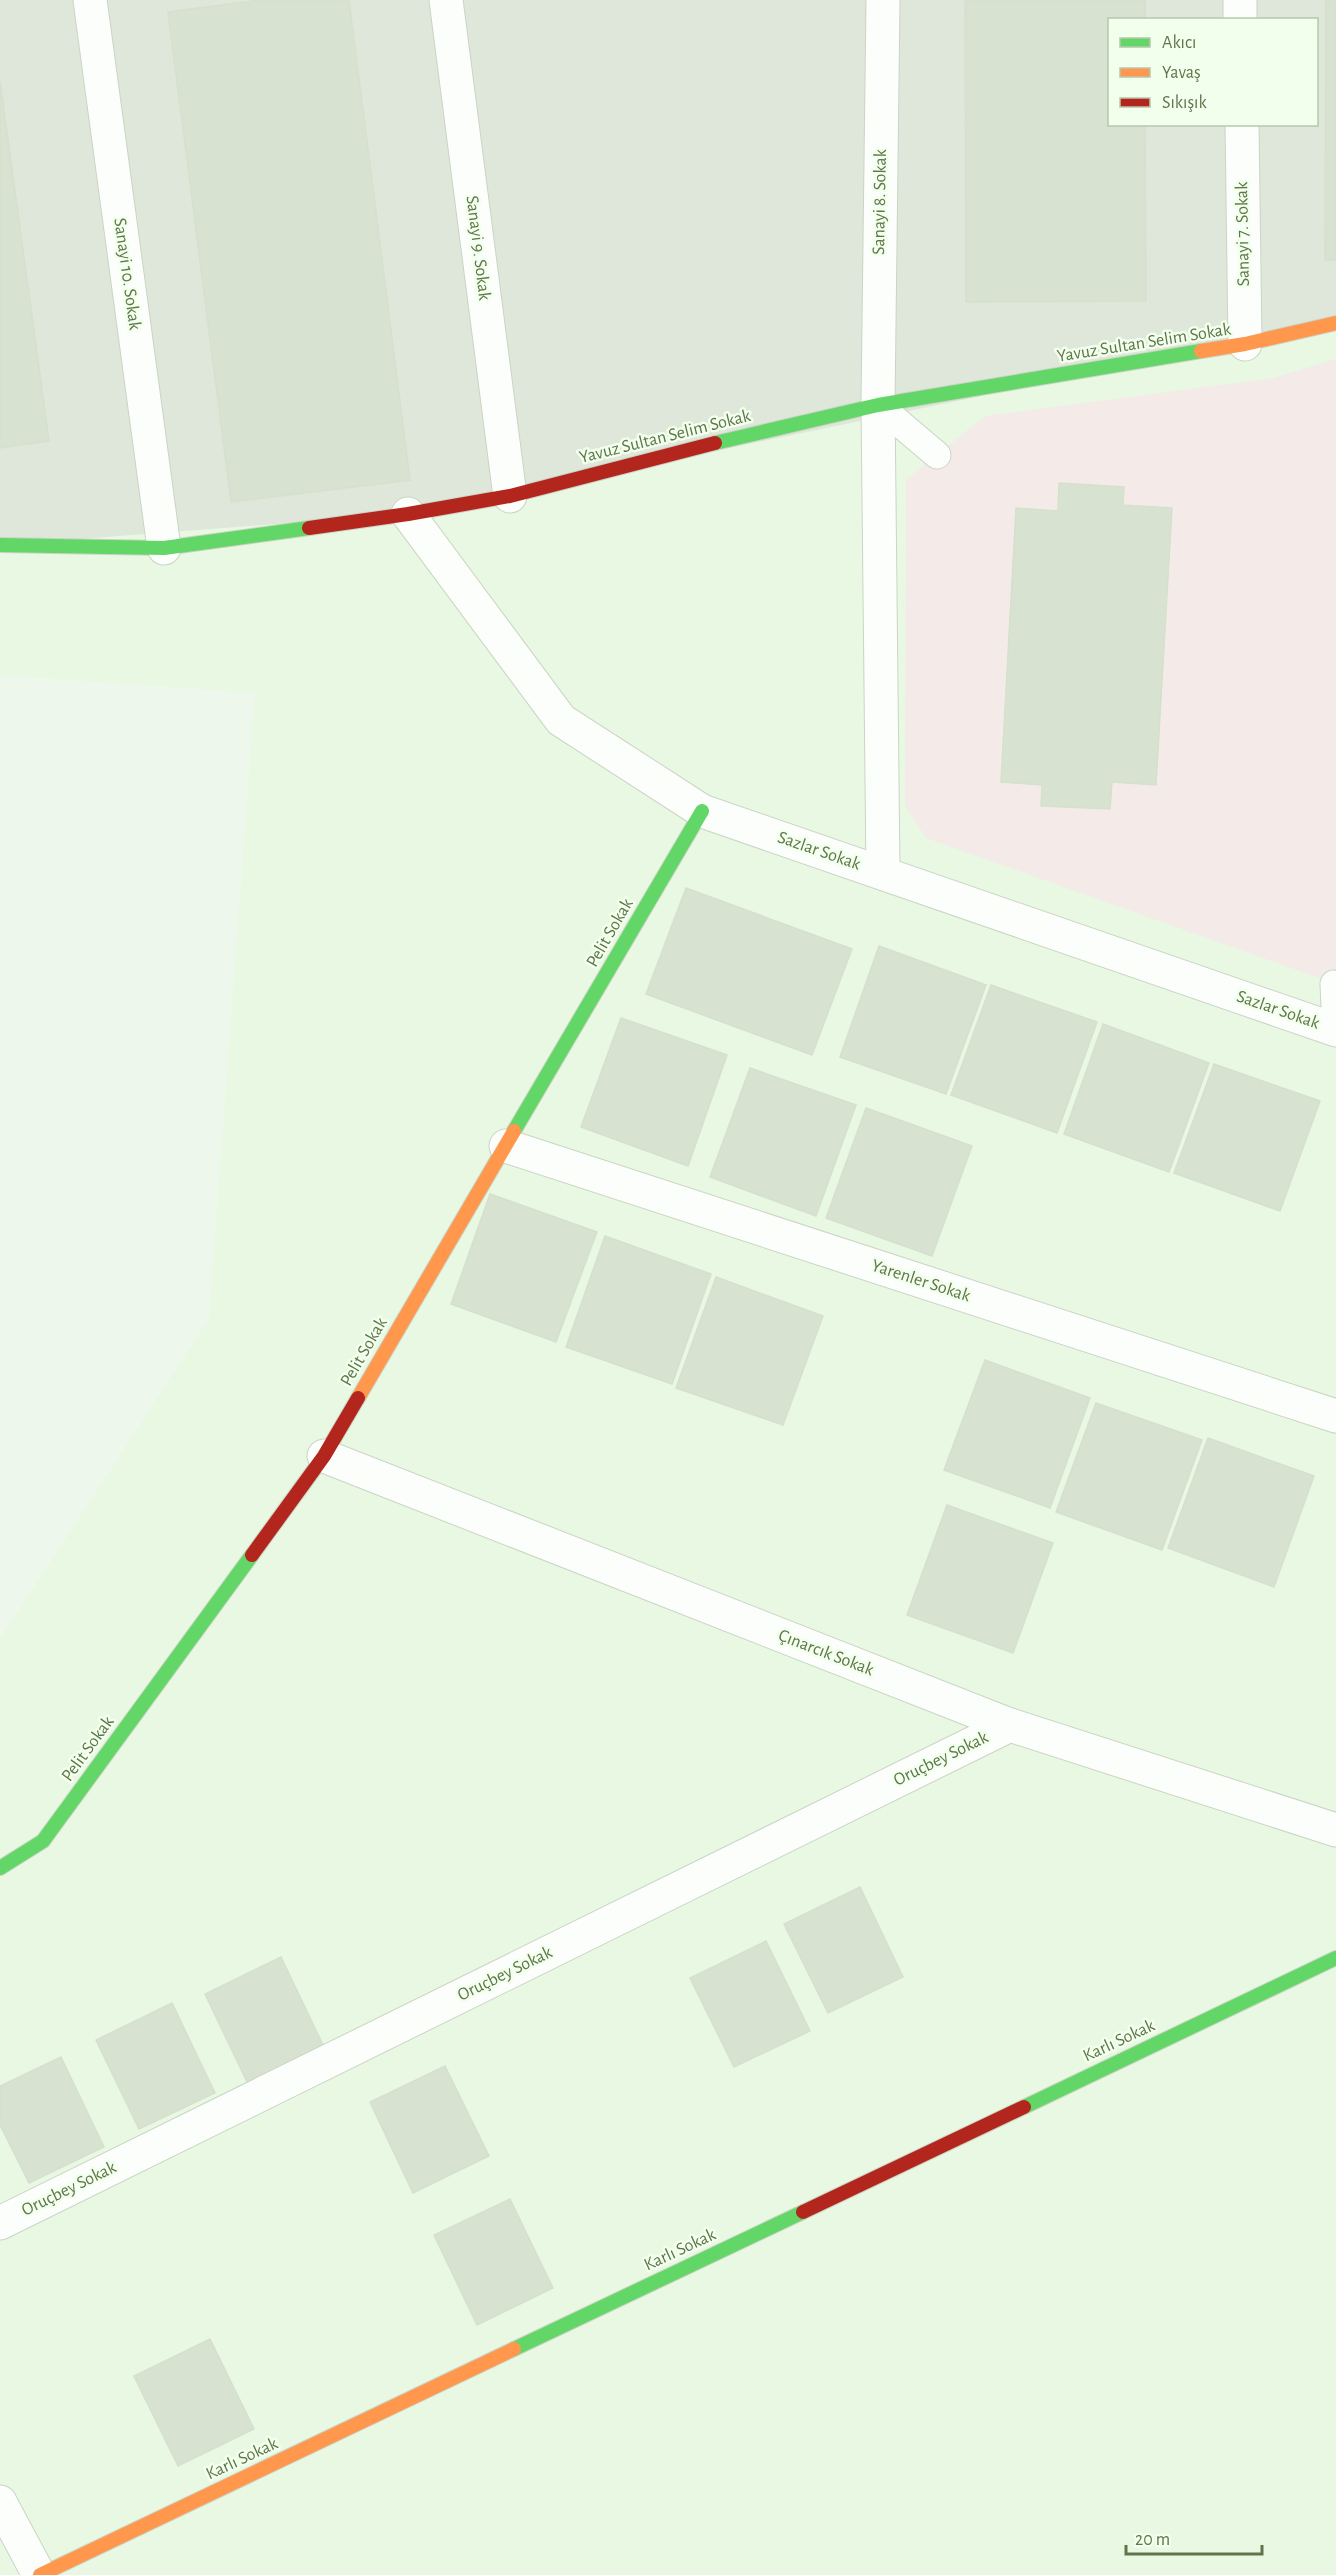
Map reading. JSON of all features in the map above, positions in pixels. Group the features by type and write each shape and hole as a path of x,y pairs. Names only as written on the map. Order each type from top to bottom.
{"street":[{"name":"Sanayi 10. Sokak","path":"90,0 164,548"},
{"name":"Sanayi 9. Sokak","path":"446,0 510,495"},
{"name":"Sanayi 8. Sokak","path":"883,0 878,405 883,873"},
{"path":"1240,0 1240,18"},
{"name":"Sanayi 7. Sokak","path":"1242,126 1245,344"},
{"name":"Yavuz Sultan Selim Sokak","path":"0,545 164,548 408,514 510,495 752,433 878,405 1245,344 1336,323"},
{"name":"Sazlar Sokak","path":"408,514 561,720 702,811 1336,1030"},
{"name":"Pelit Sokak","path":"0,1868 43,1841 324,1456 702,811"},
{"name":"Yarenler Sokak","path":"506,1146 1336,1416"},
{"name":"Çınarcık Sokak","path":"324,1456 1010,1725 1336,1830"},
{"name":"Oruçbey Sokak","path":"0,2223 1010,1725"},
{"name":"Karlı Sokak","path":"40,2575 1336,1958"},
{"path":"0,2502 40,2575"}],"lane":[{"path":"878,405 937,455"},
{"path":"1334,984 1336,1030"}],"shaded area":[{"path":"0,0 1336,0 1336,2575 0,2575 0,1639 209,1319 255,693 0,675"},
{"path":"0,0 1336,0 1336,323 408,514 0,545"},
{"path":"1336,359 1336,984 926,838 905,806 906,480 985,416 1273,378"}],"building":[{"path":"261,0 349,0 410,480 231,502 168,12"},
{"path":"965,0 1145,0 1145,18 1108,18 1108,126 1145,126 1146,301 966,302"},
{"path":"1326,0 1336,0 1336,260 1325,260"},
{"path":"0,81 49,441 0,448"},
{"path":"1059,483 1124,487 1123,505 1172,508 1156,785 1112,782 1110,809 1041,806 1042,785 1001,782 1016,508 1058,511"},
{"path":"686,888 852,949 812,1055 646,994"},
{"path":"879,946 986,985 946,1094 840,1057"},
{"path":"991,985 1097,1022 1057,1133 951,1095"},
{"path":"621,1018 727,1055 688,1166 581,1127"},
{"path":"1103,1024 1209,1063 1169,1172 1064,1134"},
{"path":"1214,1064 1320,1101 1280,1211 1174,1173"},
{"path":"750,1068 856,1105 816,1216 710,1177"},
{"path":"866,1108 972,1146 932,1256 826,1218"},
{"path":"490,1194 597,1232 556,1342 451,1304"},
{"path":"605,1236 711,1274 672,1384 566,1347"},
{"path":"716,1277 823,1316 783,1425 676,1388"},
{"path":"985,1360 1090,1398 1050,1508 944,1470"},
{"path":"1096,1403 1202,1440 1162,1550 1056,1512"},
{"path":"1208,1438 1314,1476 1274,1587 1168,1548"},
{"path":"947,1505 1053,1543 1013,1653 907,1615"},
{"path":"860,1887 903,1977 828,2013 784,1924"},
{"path":"766,1941 810,2031 734,2067 690,1978"},
{"path":"281,1957 324,2047 248,2084 205,1994"},
{"path":"172,2003 215,2093 139,2129 96,2040"},
{"path":"61,2057 104,2147 29,2183 0,2125 0,2086"},
{"path":"445,2066 489,2156 413,2193 370,2102"},
{"path":"510,2199 553,2288 477,2325 434,2235"},
{"path":"210,2339 254,2429 178,2466 134,2376"}],"traffic: fast":[{"path":"715,443 878,405 1201,351"},
{"path":"0,545 164,548 309,528"},
{"path":"514,1131 702,811"},
{"path":"0,1868 43,1841 252,1555"},
{"path":"1024,2107 1336,1958"},
{"path":"514,2349 803,2212"}],"traffic: slow":[{"path":"1201,351 1245,344 1336,323"},
{"path":"358,1398 514,1131"},
{"path":"40,2575 514,2349"}],"traffic: jam":[{"path":"309,528 510,496 715,443"},
{"path":"252,1555 324,1456 358,1398"},
{"path":"803,2212 1024,2107"}]}
